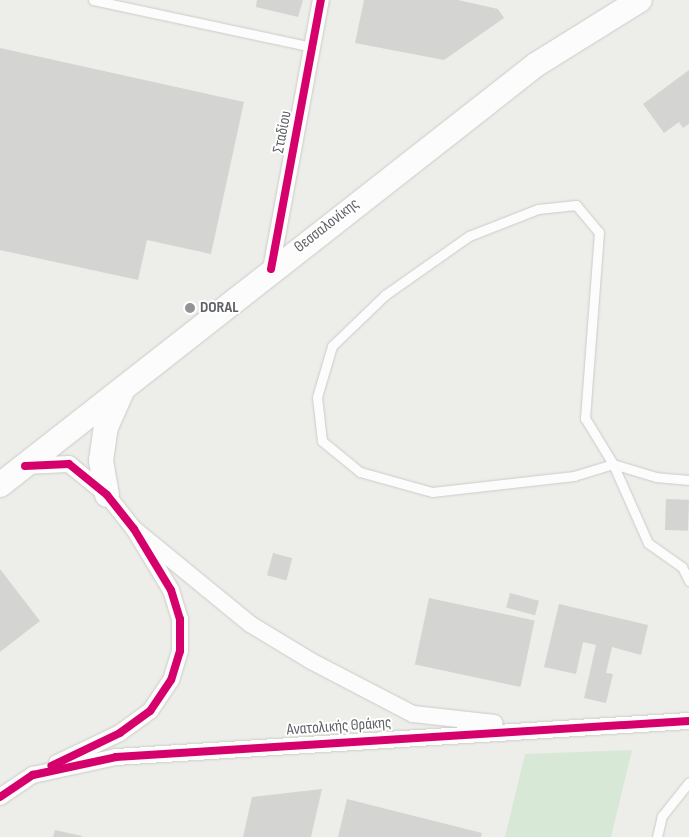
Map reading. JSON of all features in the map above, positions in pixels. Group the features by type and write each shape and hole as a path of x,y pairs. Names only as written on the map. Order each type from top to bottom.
{"main road":[{"name":"Θεσσαλονίκης","path":"0,485 271,269 537,64 640,0"},
{"path":"107,495 101,460 106,427 124,387"}],"street":[{"name":"Σταδίου","path":"271,269 321,0"},
{"path":"25,466 56,462 69,464 107,495 134,528 171,590 180,619 180,651 171,680 150,712 120,733 33,775"},
{"path":"134,528 250,624 311,661 413,714 477,723 632,727"},
{"name":"Ανατολικής Θράκης","path":"0,797 33,775 116,757 372,738 632,727 689,721"}],"lane":[{"path":"93,0 312,47"},
{"path":"689,480 656,477 613,464 574,476 432,492 360,472 322,441 317,397 332,346 385,295 470,236 538,209 576,205 599,232 585,418 613,464 648,543 682,567 689,581"},
{"path":"682,567 689,559"},
{"path":"657,837 662,816 689,782"}],"green space":[{"path":"632,750 611,837 505,837 525,754"}],"building":[{"path":"257,0 303,0 298,17 256,7"},
{"path":"364,0 458,0 498,9 504,18 444,60 355,43"},
{"path":"0,48 244,102 211,254 147,240 138,280 0,250"},
{"path":"689,70 689,124 683,128 679,122 664,133 643,104"},
{"path":"666,499 689,500 688,531 665,530"},
{"path":"273,553 292,558 286,580 267,575"},
{"path":"0,569 40,621 0,652"},
{"path":"510,593 539,601 535,615 506,607"},
{"path":"429,598 535,620 521,687 415,665"},
{"path":"559,604 648,625 641,655 612,647 606,673 613,674 606,703 584,698 596,645 583,642 576,674 544,667"},
{"path":"322,789 311,837 243,837 252,797"},
{"path":"347,799 482,833 481,837 338,837"},
{"path":"55,830 82,836 82,837 53,837"}],"cycle path":[{"path":"271,269 321,0"},
{"path":"25,466 69,464 107,495 134,529 171,590 180,619 180,651 171,680 150,711 120,733 51,766"},
{"path":"0,797 33,775 116,757 689,721"}],"place":[{"name":"DORAL","path":"190,308"}]}
